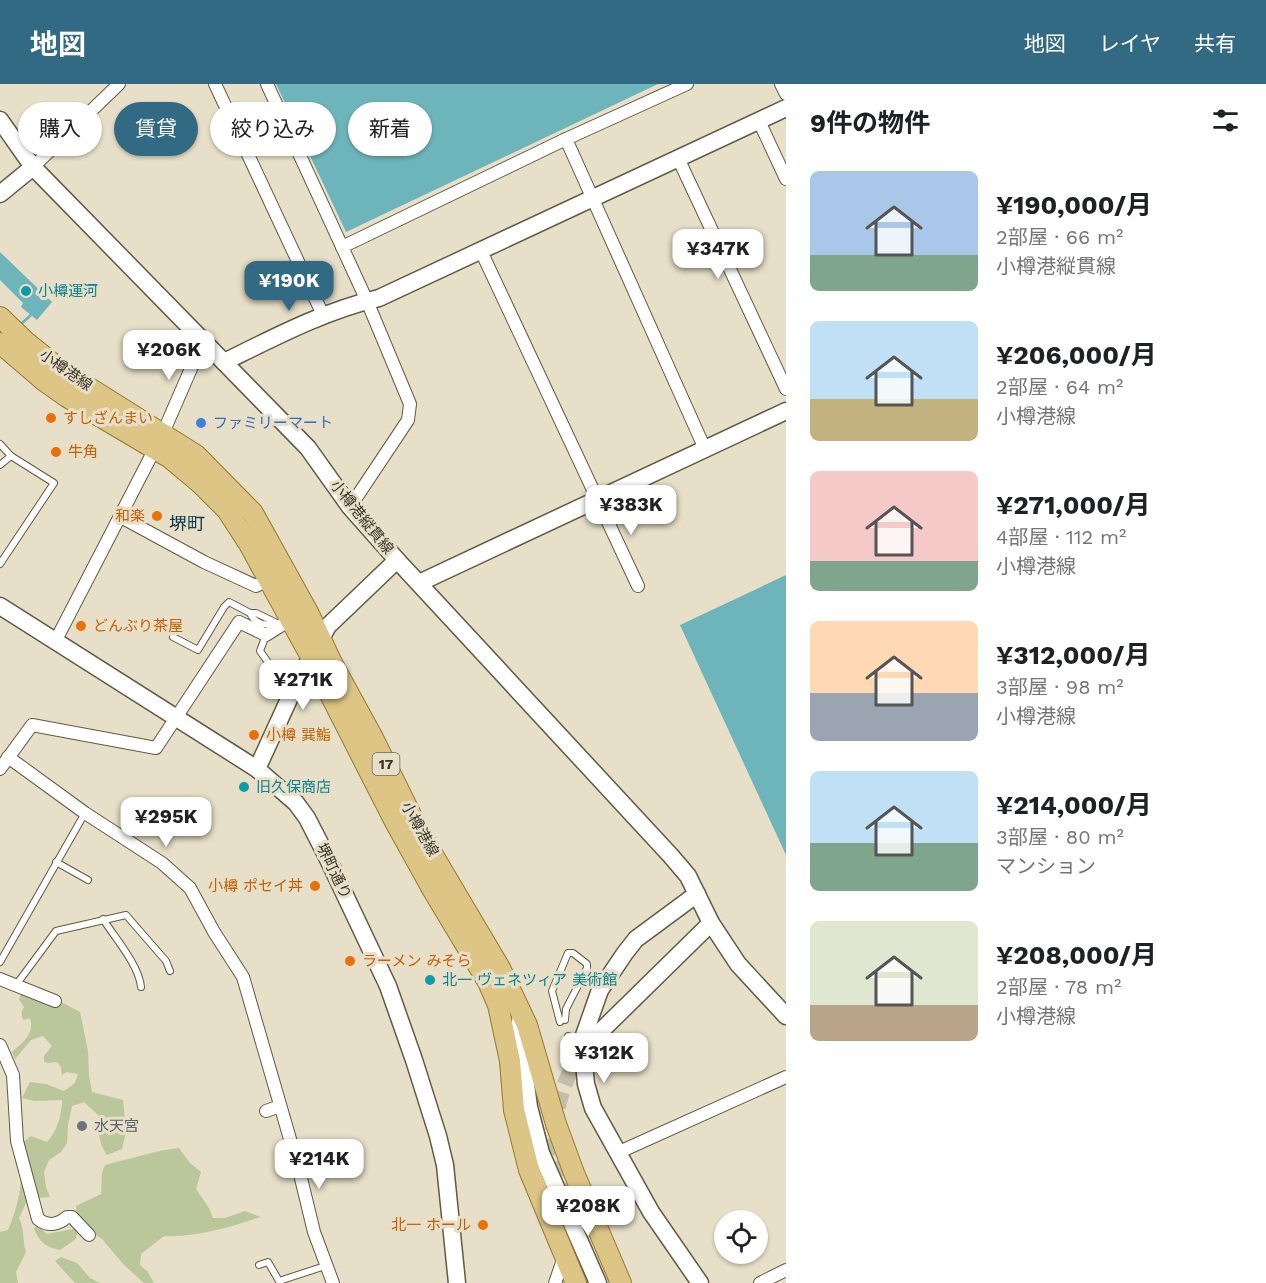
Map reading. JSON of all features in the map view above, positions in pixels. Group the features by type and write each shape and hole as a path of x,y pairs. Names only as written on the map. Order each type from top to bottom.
{"main road":[{"name":"小樽港線","path":"2,319 8,348 43,380 67,397 159,441 196,455 253,513 308,612 420,833 500,968 521,1012 556,1124 621,1283"},
{"name":"小樽港線","path":"159,441 227,510 249,544 268,580 285,622 310,657 395,822 488,982 498,1005 510,1061 514,1110 529,1170 576,1283"}],"street":[{"path":"100,84 106,97"},
{"path":"0,194 33,167 119,84"},
{"path":"215,84 323,315"},
{"path":"267,84 367,301 410,404 408,420 350,507"},
{"path":"342,248 566,139 687,84"},
{"path":"781,84 786,94"},
{"path":"224,362 323,315 379,298 786,108"},
{"name":"小樽港縦貫線","path":"0,120 33,167 308,448 350,507 397,560 671,856 688,876 711,923 738,964 786,1016"},
{"path":"759,121 786,179"},
{"path":"566,139 705,449"},
{"path":"678,158 786,389"},
{"path":"481,251 638,586"},
{"path":"56,640 159,441 203,342"},
{"path":"419,583 786,411"},
{"path":"120,517 204,562 256,586 268,580"},
{"path":"257,769 295,686 328,626 397,560"},
{"name":"堺町通り","path":"0,606 257,769 296,803 314,829 388,986 414,1060 445,1165 457,1283"},
{"path":"0,769 32,725 156,748 239,622 266,635 285,622"},
{"path":"8,757 85,813 162,863 190,888 214,932 243,977 299,1170 314,1232 333,1283"},
{"path":"697,894 636,939 600,990 576,1037 593,1108 651,1212 700,1283"},
{"path":"601,1031 711,923"},
{"path":"0,979 55,1001"},
{"path":"521,1012 519,1032 529,1107 541,1153 598,1283"},
{"path":"0,1045 13,1075 17,1141 38,1220 44,1224 51,1224 60,1223 67,1217 72,1218 89,1235"},
{"path":"617,1153 786,1077"},
{"path":"266,1111 280,1106"},
{"path":"571,1197 608,1283"},
{"path":"555,1204 589,1283"},
{"path":"555,1283 564,1257"},
{"path":"760,1283 786,1270"}],"lane":[{"path":"0,444 11,456 54,483 0,564"},
{"path":"0,465 11,456"},
{"path":"173,637 198,650 224,607 230,603 250,613 253,619 264,625 285,622"},
{"path":"266,635 260,651 277,675 295,686"},
{"path":"0,962 85,813"},
{"path":"56,862 88,880"},
{"path":"16,985 56,931 126,915 166,961 170,971"},
{"path":"103,919 140,977 141,987"},
{"path":"568,952 573,952 587,964 587,968 566,1009 563,1021 552,991 568,952"},
{"path":"259,1264 268,1262 279,1281 325,1266"}],"green space":[{"path":"22,992 63,1003 80,1012 88,1051 92,1092 123,1100 126,1132 122,1149 107,1155 100,1141 98,1115 84,1102 72,1106 67,1143 61,1152 49,1160 44,1172 50,1197 38,1198 23,1142 31,1136 47,1142 58,1122 62,1100 34,1101 22,1098 30,1082 46,1084 64,1091 75,1083 78,1074 67,1072 62,1075 61,1067 57,1062 44,1062 44,1056 52,1046 43,1036 31,1040 15,1059 12,1052 27,1037 31,1029 30,1018 23,1020 22,1016 24,1007 19,999"},
{"path":"179,1148 190,1163 201,1172 196,1189 213,1218 225,1218 245,1211 261,1217 201,1234 164,1236 141,1254 140,1265 148,1272 154,1283 144,1283 124,1265 102,1239 91,1232 77,1215 76,1206 101,1194 102,1173 105,1165"},
{"path":"21,1179 28,1189 26,1203 19,1218 26,1252 16,1272 18,1283 0,1283 0,1232 8,1230 11,1224"},
{"path":"37,1225 47,1234 78,1228 76,1239 60,1250 51,1247 39,1238 34,1229"},
{"path":"61,1257 77,1263 90,1278 100,1283 75,1283 55,1261"}],"water":[{"path":"276,84 658,84 346,232 310,156 336,156 336,102 285,102"},
{"name":"小樽運河","path":"0,252 52,302 37,320 21,307 23,303 0,280"},
{"path":"786,575 786,855 680,625"}],"waterway":[{"path":"20,325 33,313"}],"tunnel":[{"path":"552,1179 551,1149 559,1101 579,1056 601,1031"},
{"path":"557,1161 571,1197"}],"place":[{"name":"小樽運河","path":"26,291"},
{"name":"すしざんまい","path":"51,418"},
{"name":"ファミリーマート","path":"201,423"},
{"name":"牛角","path":"56,452"},
{"name":"和楽","path":"157,516"},
{"name":"どんぶり茶屋","path":"81,626"},
{"name":"小樽 巽鮨","path":"254,735"},
{"name":"旧久保商店","path":"244,787"},
{"name":"小樽 ポセイ丼","path":"315,886"},
{"name":"ラーメン みそら","path":"350,961"},
{"name":"北一 ヴェネツィア 美術館","path":"430,980"},
{"name":"水天宮","path":"82,1126"},
{"name":"北一 ホール","path":"483,1225"}],"district":[{"name":"堺町","path":"187,524"}]}
